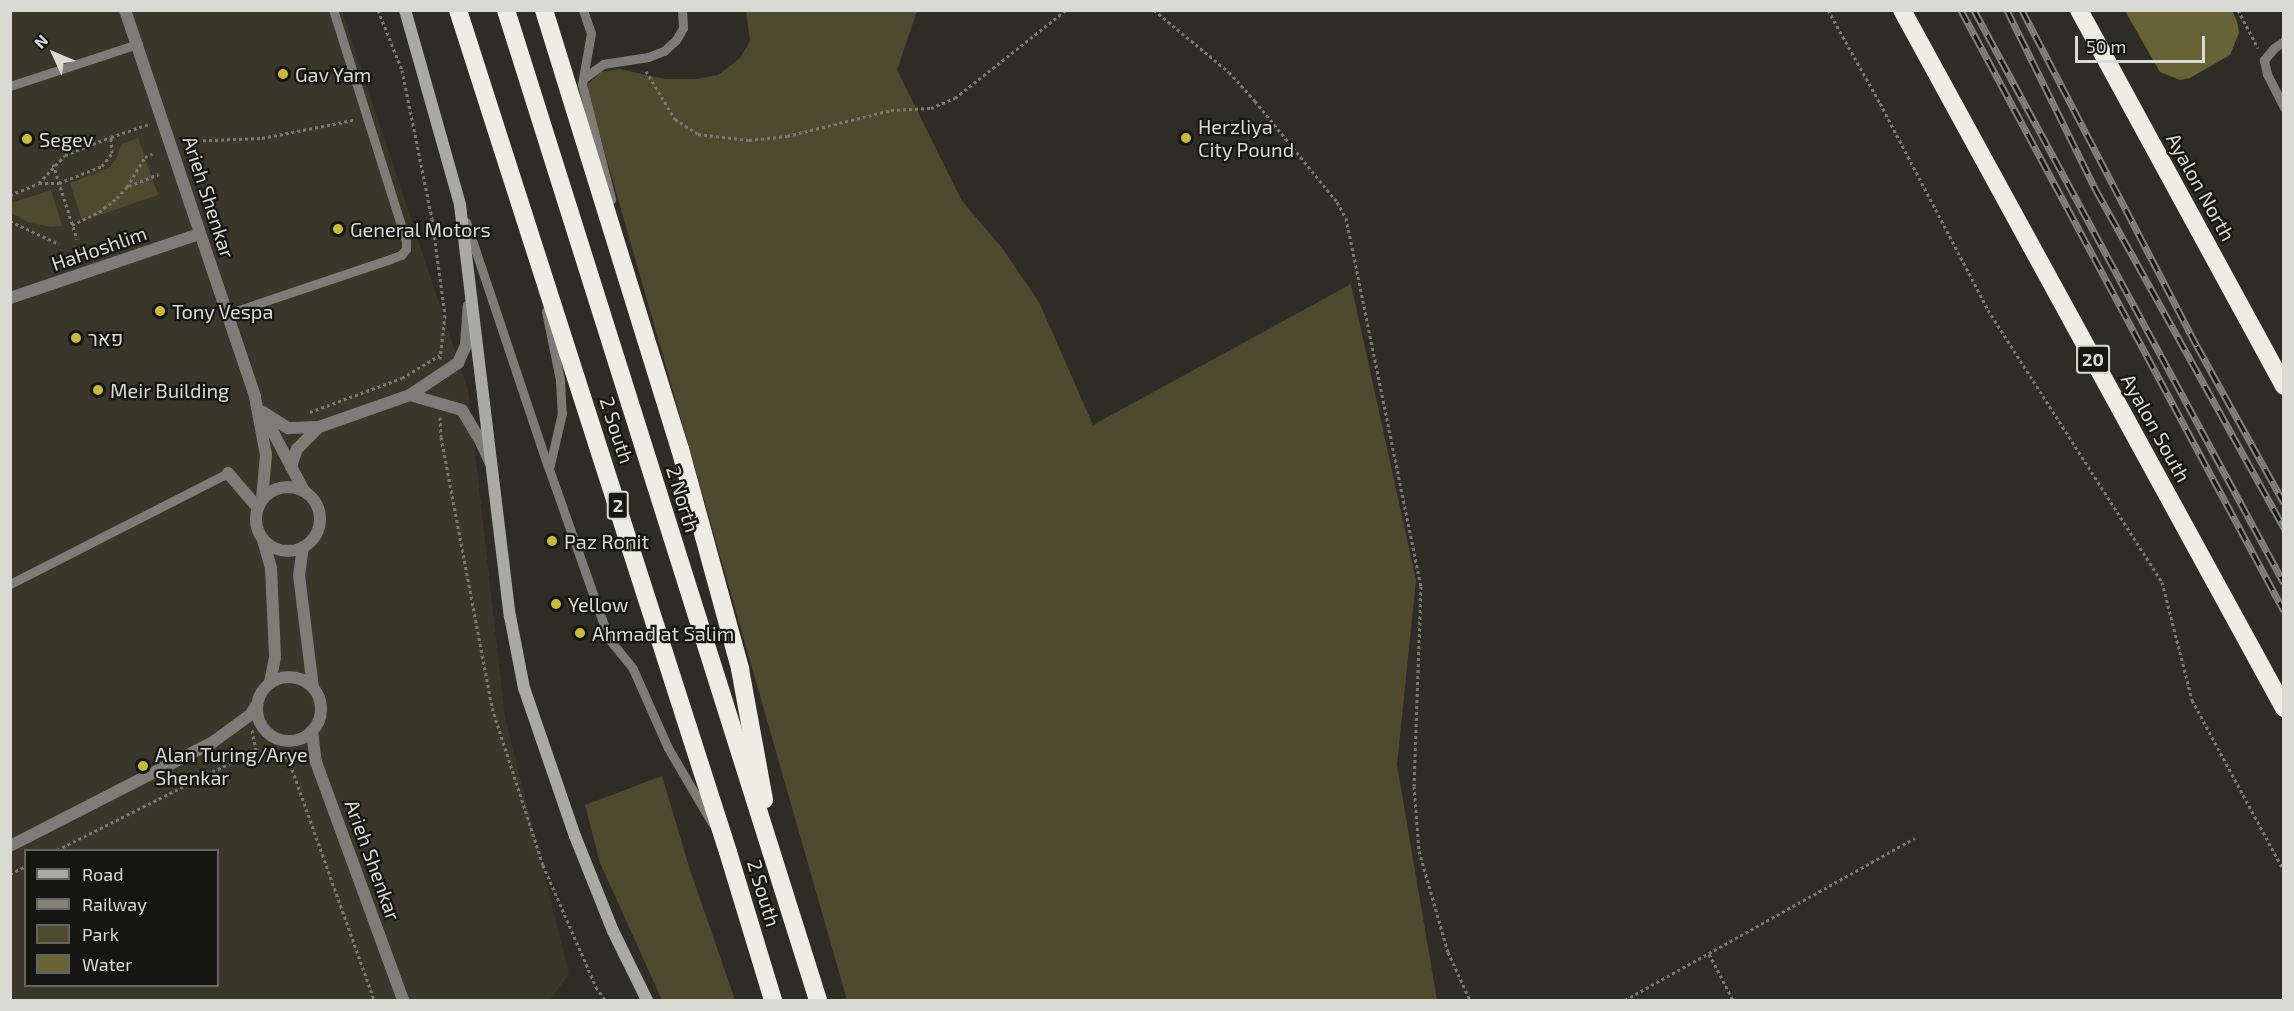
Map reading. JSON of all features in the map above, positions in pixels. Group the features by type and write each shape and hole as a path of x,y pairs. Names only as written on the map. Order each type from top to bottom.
{"highway":[{"name":"2 South","path":"458,10 728,852 773,1000"},
{"name":"2 North","path":"506,10 818,1000"},
{"path":"544,10 680,448 740,669 778,876"},
{"name":"Ayalon South","path":"1902,10 2283,708"},
{"name":"Ayalon North","path":"2079,10 2283,386"}],"main road":[{"path":"405,10 460,205 510,616 524,688 576,836 613,931 646,1000"}],"street":[{"name":"Arieh Shenkar","path":"125,10 164,119 199,234 255,397 304,491"},
{"name":"HaHoshlim","path":"10,298 199,234"},
{"path":"262,412 288,428 319,427 410,395 439,378 458,363 466,345 471,286"},
{"path":"410,395 462,410 479,438 492,468"},
{"name":"Arieh Shenkar","path":"255,397 266,455 260,503"},
{"path":"291,467 297,449 319,427"},
{"path":"228,473 260,503"},
{"path":"263,540 269,546 286,551 303,547 317,533 320,514 312,497 296,487 277,488 260,503 256,524 271,568 274,657 270,682"},
{"path":"256,706 259,723 264,730 278,740 295,741 312,732 321,714 318,695 313,687 299,576 303,547"},
{"path":"10,846 213,742 250,715 263,689 270,682 288,676 297,677 313,687"},
{"name":"Arieh Shenkar","path":"312,732 316,762 404,1000"}],"lane":[{"path":"227,314 390,259 401,255 406,249 406,241 333,10"},
{"path":"583,10 591,33 582,84 640,315"},
{"path":"584,78 603,64 648,57 664,51 676,40 683,28 682,10"},
{"path":"2283,41 2264,60 2267,74 2283,107"},
{"path":"10,86 138,44"},
{"path":"460,205 609,639 633,669 668,748 728,852"},
{"path":"531,235 560,380 562,413 549,469"},
{"path":"10,584 228,473"}],"path":[{"path":"378,10 402,70 432,219 445,315 439,378"},
{"path":"644,67 675,119 698,134 749,140 787,136 891,110 931,108 955,99 1066,10"},
{"path":"1154,10 1200,47 1242,86 1337,202 1346,218 1421,586 1413,786 1419,851 1448,952 1470,1000"},
{"path":"1828,10 1880,103 1988,310 2162,582 2192,700 2283,871"},
{"path":"2238,10 2264,60"},
{"path":"39,183 53,164 65,154 164,119"},
{"path":"171,141 262,138 347,121"},
{"path":"10,195 39,183 59,183 82,176 109,159 114,147 111,137"},
{"path":"72,225 99,212 127,187 145,157 152,154"},
{"path":"53,164 76,238"},
{"path":"127,187 159,174"},
{"path":"10,221 59,244"},
{"path":"288,428 290,412 312,412 402,378 440,355"},
{"path":"439,404 441,437 492,708 543,865 596,987 604,1000"},
{"path":"59,849 256,750 288,758 374,1000"},
{"path":"1625,1000 1914,837"},
{"path":"10,874 24,867"},
{"path":"1709,953 1733,1000"}],"shaded area":[{"path":"10,11 342,11 468,390 505,717 569,974 550,1000 11,1000"}],"green space":[{"path":"746,11 917,11 897,70 962,201 1002,248 1039,302 1093,425 1351,284 1416,580 1397,765 1437,1000 847,1000 587,90 589,83 601,72 619,69 665,79 696,79 718,75 740,58 750,41"},
{"path":"138,138 158,195 82,221 70,183 109,168 117,158 121,144"},
{"path":"51,190 62,226 52,227 30,223 11,213 11,203"},
{"path":"662,776 690,870 735,1000 662,1000 600,863 585,805"}],"water":[{"path":"2125,11 2232,11 2239,33 2230,55 2190,78 2180,80 2160,72"}],"railway":[{"path":"1961,10 2284,611"},
{"path":"1974,10 2284,583"},
{"path":"2007,10 2096,190 2284,528"},
{"path":"2022,10 2197,346 2284,503"}],"place":[{"name":"Gav Yam","path":"283,74"},
{"name":"Herzliya City Pound","path":"1186,138"},
{"name":"Segev","path":"27,139"},
{"name":"General Motors","path":"338,229"},
{"name":"Tony Vespa","path":"160,311"},
{"name":"פאר","path":"76,338"},
{"name":"Meir Building","path":"98,390"},
{"name":"Paz Ronit","path":"552,541"},
{"name":"Yellow","path":"556,604"},
{"name":"Ahmad at Salim","path":"580,633"},
{"name":"Alan Turing/Arye Shenkar","path":"143,766"}]}
